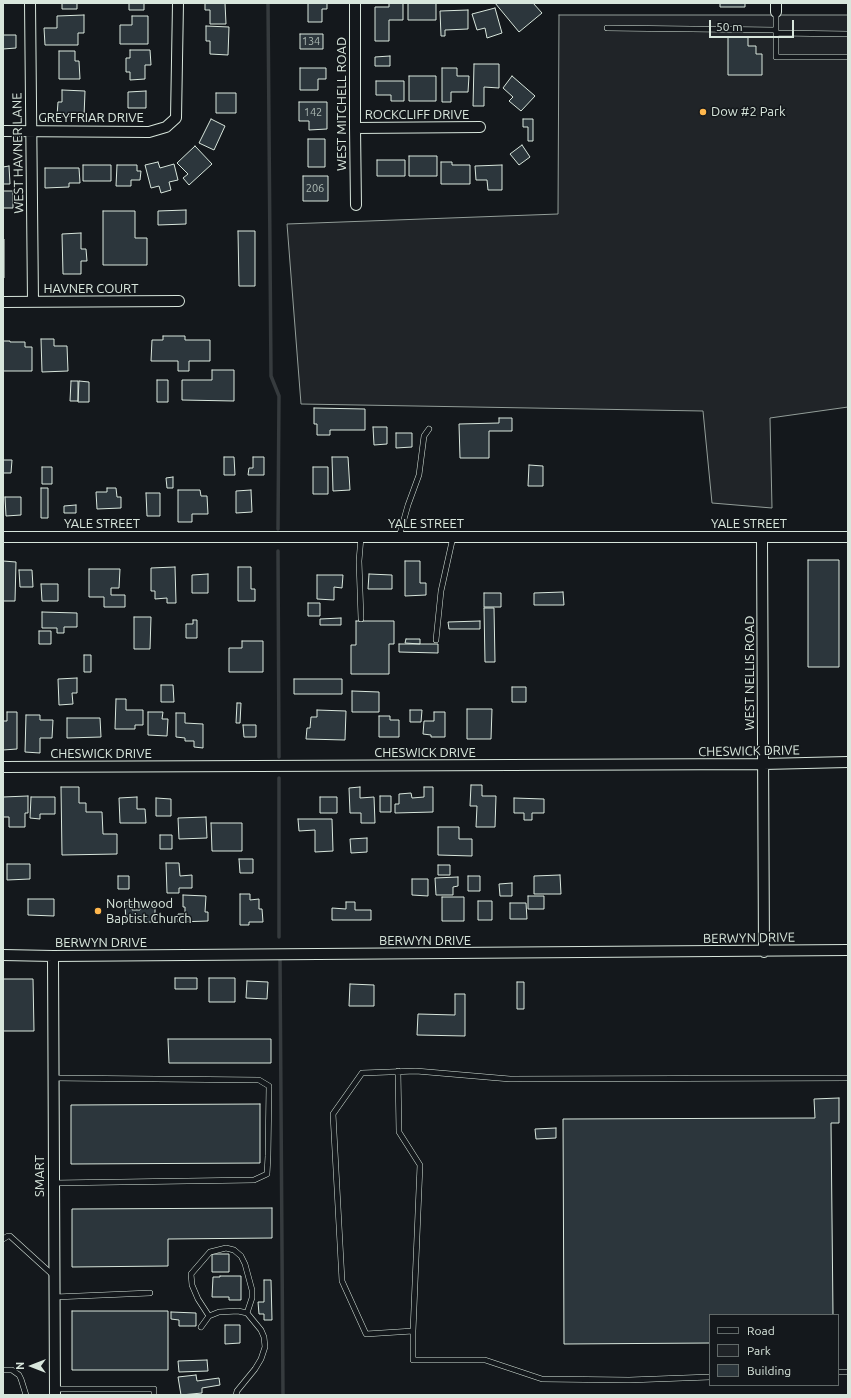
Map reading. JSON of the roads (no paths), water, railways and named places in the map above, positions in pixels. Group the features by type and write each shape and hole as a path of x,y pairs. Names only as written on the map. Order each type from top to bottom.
{"street":[{"name":"WEST HAVNER LANE","path":"30,3 33,302"},
{"name":"GREYFRIAR DRIVE","path":"31,131 149,132 166,127 176,118 178,3"},
{"name":"WEST MITCHELL ROAD","path":"355,3 356,205"},
{"name":"ROCKCLIFF DRIVE","path":"355,128 480,127"},
{"path":"3,131 31,131"},
{"name":"HAVNER COURT","path":"3,302 179,301"},
{"name":"YALE STREET","path":"3,537 848,537"},
{"name":"WEST NELLIS ROAD","path":"762,538 764,952"},
{"name":"CHESWICK DRIVE","path":"3,767 764,764 848,762"},
{"name":"BERWYN DRIVE","path":"3,955 764,952 848,950"},
{"name":"SMART","path":"53,956 55,1392"}],"lane":[{"path":"776,8 776,56 848,57"},
{"path":"607,28 776,31 848,34"},
{"path":"399,537 408,505 419,475 424,436 429,429"},
{"path":"361,537 359,561 361,619"},
{"path":"436,640 441,591 453,537"},
{"path":"398,1071 399,1132 420,1165 413,1360 486,1360 542,1379 629,1380 709,1377"},
{"path":"413,1331 366,1334 342,1281 333,1114 362,1073 416,1071 510,1079 848,1078"},
{"path":"53,1078 259,1080 269,1086 267,1174 254,1180 54,1183"},
{"path":"3,1239 10,1236 54,1277"},
{"path":"209,1316 198,1299 192,1285 191,1274 210,1252 226,1248 234,1250 241,1256 245,1264 252,1290 252,1298 247,1313"},
{"path":"55,1297 150,1293"},
{"path":"201,1327 209,1316 220,1312 238,1310 247,1313 261,1330 264,1337 265,1347 261,1359 236,1395"},
{"path":"3,1370 12,1370 19,1375 26,1395"},
{"path":"55,1392 154,1389 154,1395"}],"waterway":[{"path":"268,3 271,376 279,396 278,529"},
{"path":"278,551 279,757"},
{"path":"279,778 279,937"},
{"path":"280,959 283,1395"}],"place":[{"name":"Dow #2 Park","path":"703,112"},
{"name":"Northwood Baptist Church","path":"98,911"}]}
